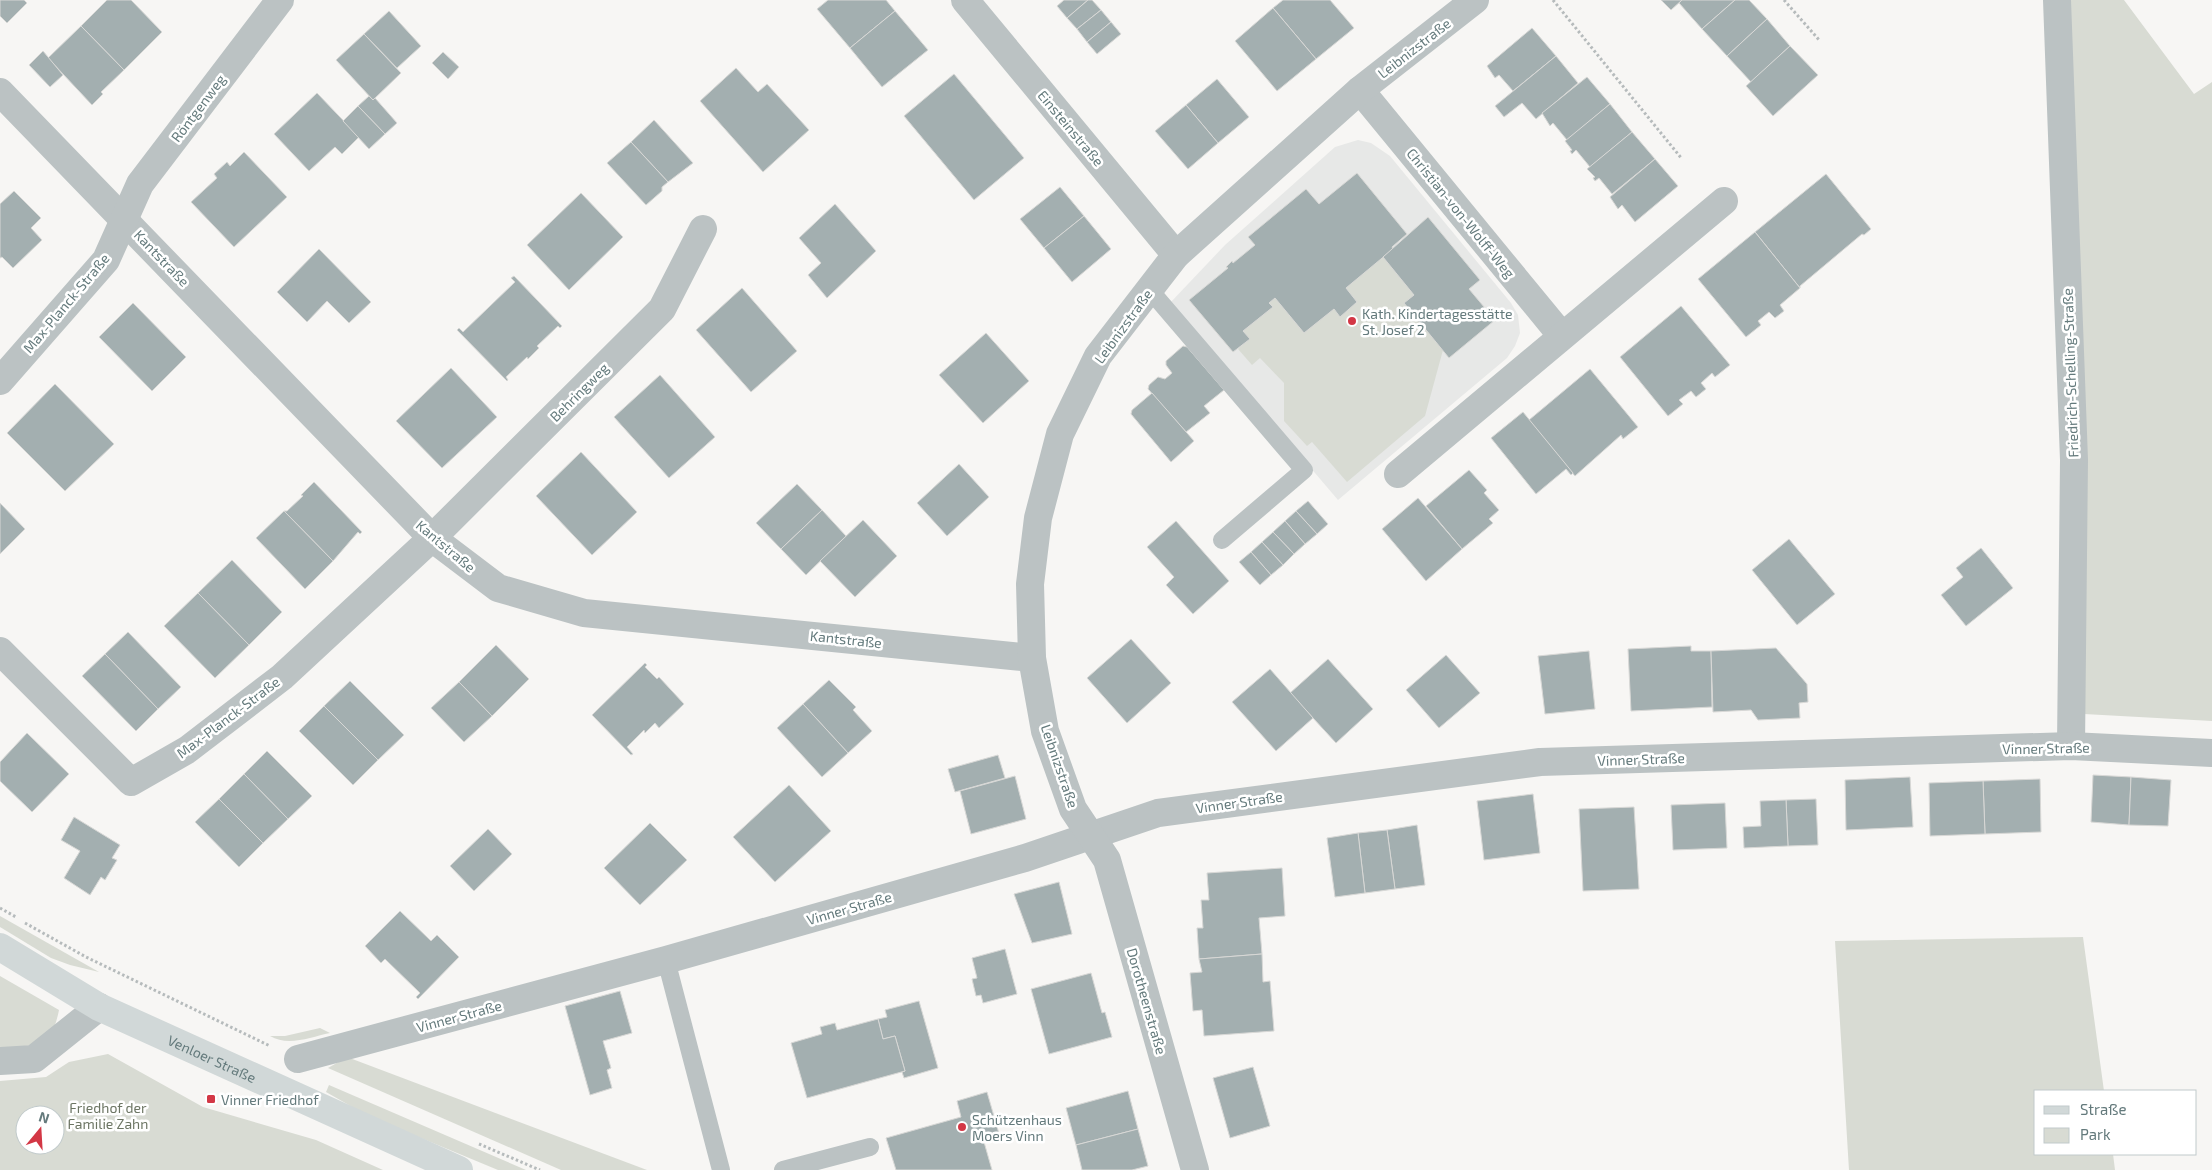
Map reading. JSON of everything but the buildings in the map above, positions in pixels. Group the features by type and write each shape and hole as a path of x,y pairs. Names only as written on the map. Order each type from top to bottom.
{"main road":[{"name":"Venloer Straße","path":"0,947 99,1007 459,1170"}],"street":[{"name":"Röntgenweg","path":"124,220 140,184 280,0"},
{"name":"Einsteinstraße","path":"965,0 1176,255"},
{"name":"Leibnizstraße","path":"1090,836 1073,810 1046,731 1032,658 1031,574 1038,518 1060,434 1098,356 1176,255 1360,90 1475,0"},
{"name":"Friedrich-Schelling-Straße","path":"2057,0 2074,460 2072,746"},
{"name":"Christian-von-Wolff-Weg","path":"1360,90 1562,336"},
{"name":"Kantstraße","path":"0,92 432,538 498,588 584,613 1032,658"},
{"path":"1398,474 1724,201"},
{"name":"Max-Planck-Straße","path":"0,381 106,260 124,220"},
{"name":"Behringweg","path":"432,538 662,309 703,229"},
{"name":"Max-Planck-Straße","path":"0,651 131,782 187,750 282,677 432,538"},
{"name":"Vinner Straße","path":"298,1060 666,960 1015,860 1158,813 1540,762 2072,746 2212,753"},
{"name":"Dorotheenstraße","path":"1090,836 1106,860 1195,1170"},
{"path":"0,1061 34,1059 99,1007"}],"lane":[{"path":"1149,290 1304,470 1222,540"},
{"path":"666,960 721,1170"},
{"path":"783,1170 870,1147"}],"path":[{"path":"1553,0 1682,159"},
{"path":"1784,0 1820,41"}],"shaded area":[{"name":"Kath. Kindertagesstätte St. Josef 2","path":"1358,140 1371,143 1390,156 1511,303 1518,315 1520,333 1515,346 1507,358 1338,500 1170,303 1225,245 1335,147"}],"green space":[{"path":"2065,0 2124,0 2194,94 2212,82 2212,721 2084,714"},
{"path":"1383,257 1414,295 1404,303 1443,350 1425,416 1347,482 1312,442 1307,446 1284,421 1284,383 1260,358 1252,365 1238,349 1249,339 1243,331 1272,307 1269,303 1275,298 1304,333 1334,309 1340,316 1357,302 1346,288"},
{"path":"0,916 99,972 51,958 0,927"},
{"path":"2083,937 2104,1090 2034,1090 2034,1155 2113,1155 2115,1170 1849,1170 1835,941"},
{"path":"0,976 59,1010 51,1033 40,1044 0,1051"},
{"path":"320,1028 330,1033 292,1041 284,1041 270,1036 285,1036"},
{"name":"Friedhof der Familie Zahn","path":"108,1054 203,1107 316,1140 383,1170 0,1170 0,1081 46,1077 69,1062"},
{"path":"347,1057 647,1170 561,1170 328,1068"},
{"path":"329,1085 526,1170 498,1170 368,1116 326,1092"}],"place":[{"name":"Kath. Kindertagesstätte St. Josef 2","path":"1352,321"},
{"name":"Vinner Friedhof","path":"211,1099"},
{"name":"Schützenhaus Moers Vinn","path":"962,1127"}]}
